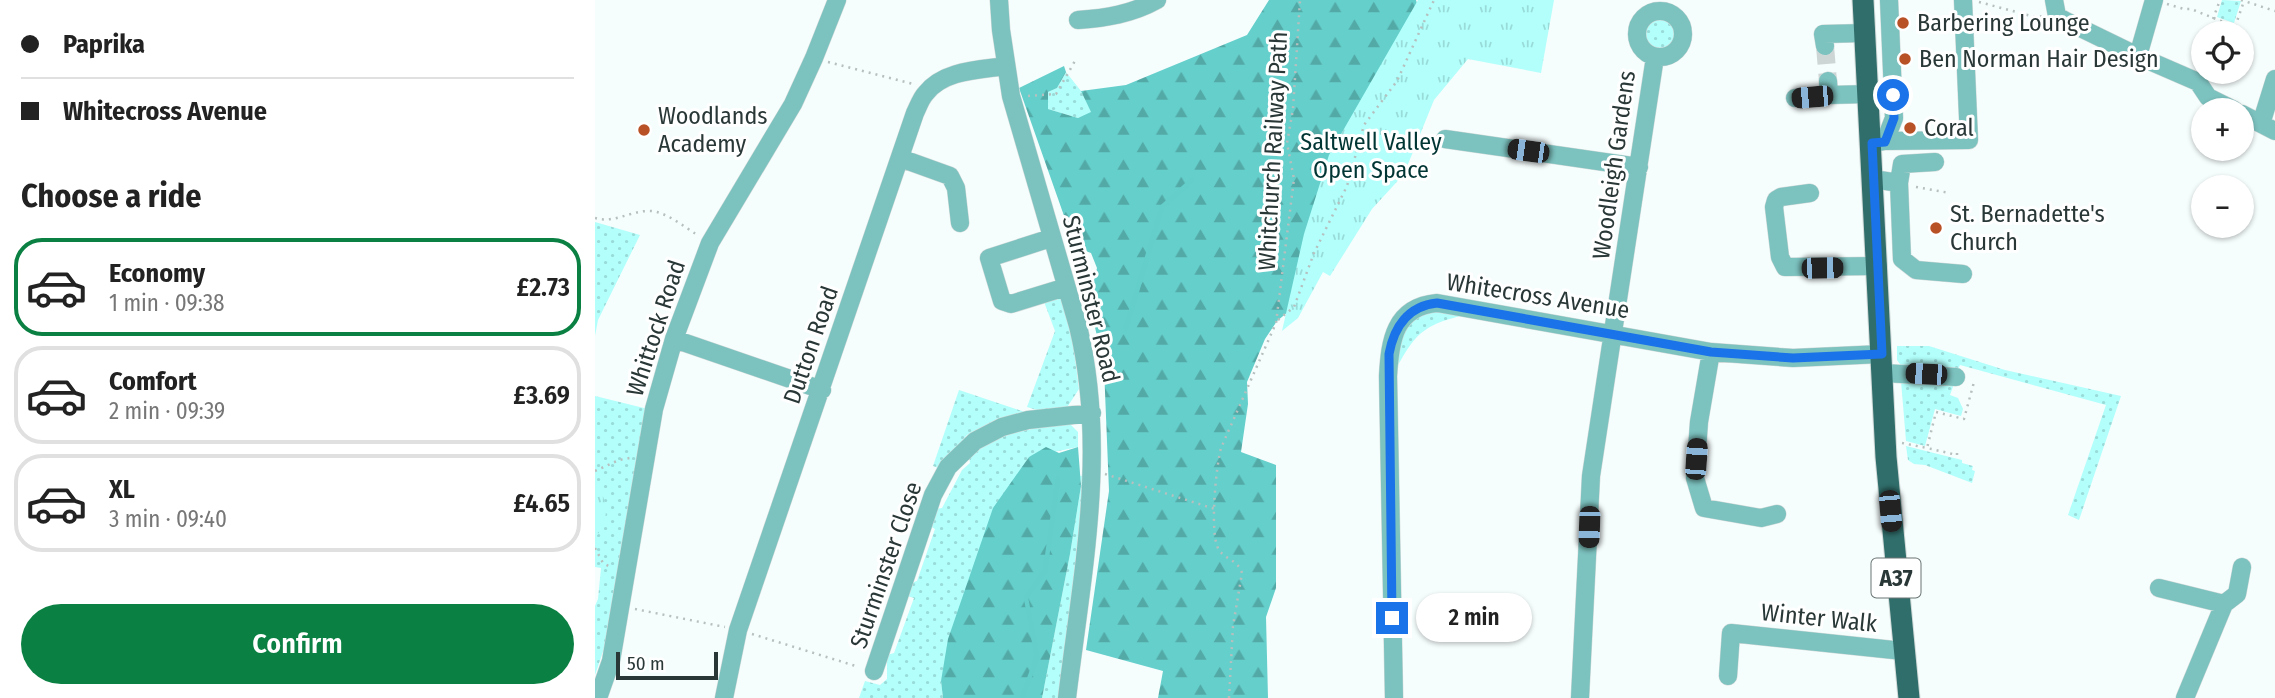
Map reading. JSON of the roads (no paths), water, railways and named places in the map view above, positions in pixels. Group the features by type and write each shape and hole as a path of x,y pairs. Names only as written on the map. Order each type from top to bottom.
{"highway":[{"name":"A37","path":"1863,0 1869,94 1878,142 1873,178 1885,440 1909,698"}],"street":[{"name":"Whittock Road","path":"598,698 611,662 654,409 674,339 710,243 793,104 837,0"},
{"name":"Sturminster Road","path":"999,0 1011,96 1085,356 1092,413 1091,510 1067,698"},
{"path":"1078,20 1112,18 1144,8 1157,0"},
{"path":"1878,142 1894,118 1889,0"},
{"path":"1878,142 1969,140 1963,0"},
{"path":"2138,56 2154,0"},
{"path":"2055,8 2138,56 2198,82 2210,98"},
{"path":"1825,46 1823,34 1865,33"},
{"name":"Woodleigh Gardens","path":"1580,698 1591,476 1655,57"},
{"name":"Dutton Road","path":"724,698 738,629 915,113 926,92 959,72 1006,66"},
{"path":"2268,127 2275,79"},
{"path":"1795,98 1828,88 1869,94"},
{"path":"1445,139 1639,167"},
{"path":"899,158 950,176 956,188 960,223"},
{"path":"1935,162 1902,164 1899,183 1902,259 1916,270 1963,274"},
{"path":"1873,178 1899,183"},
{"path":"1810,193 1776,200 1774,207 1780,257 1785,267 1878,266"},
{"path":"1051,238 989,258 992,269 1002,301 1011,304 1066,287"},
{"name":"Whitecross Avenue","path":"1394,698 1388,376 1392,338 1407,315 1423,304 1437,303 1711,352 1882,363 1956,377"},
{"path":"674,339 822,390"},
{"path":"1711,352 1699,422 1695,478 1704,508 1761,518 1777,514"},
{"name":"Sturminster Close","path":"866,669 933,495 949,467 975,441 1002,427 1028,420 1092,413"},
{"path":"2185,698 2215,645 2215,624 2224,604 2237,594 2242,567"},
{"path":"2159,588 2224,604"},
{"name":"Winter Walk","path":"1728,676 1731,633 1903,652"}],"waterway":[{"path":"1126,328 1162,207 1192,180"},
{"path":"1022,698 1037,657 1026,598 1045,571 1058,479"}],"tunnel":[{"path":"1825,46 1828,81"}],"place":[{"name":"Barbering Lounge","path":"1903,23"},
{"name":"Ben Norman Hair Design","path":"1905,59"},
{"name":"Coral","path":"1910,128"},
{"name":"Woodlands Academy","path":"644,130"},
{"name":"St. Bernadette's Church","path":"1936,228"}],"park label":[{"name":"Saltwell Valley Open Space","path":"1371,156"}]}
